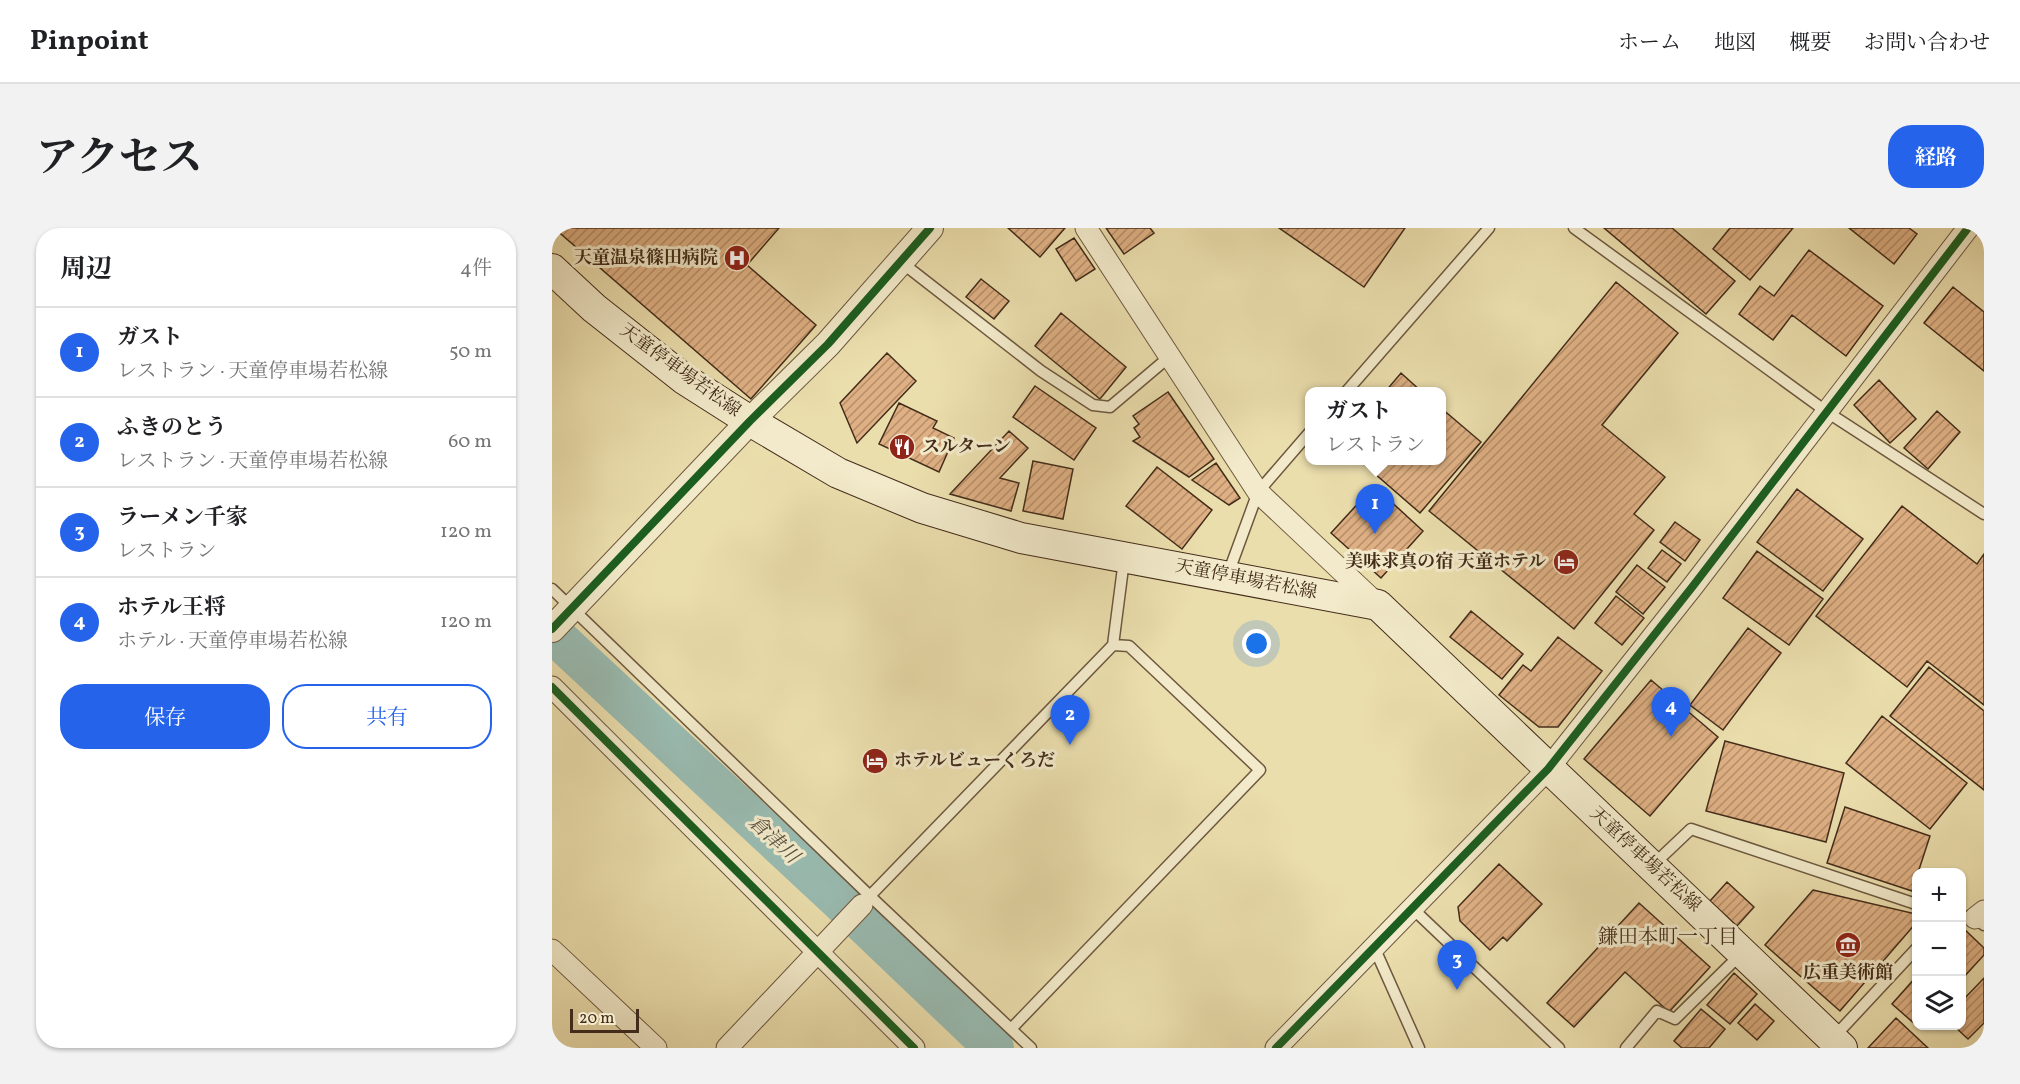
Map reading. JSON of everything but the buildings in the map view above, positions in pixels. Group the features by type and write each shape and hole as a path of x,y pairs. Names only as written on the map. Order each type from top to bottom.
{"main road":[{"name":"天童停車場若松線","path":"552,269 594,309 675,372 750,422 838,473 922,508 1021,538 1378,605 1742,952 1833,1045"}],"street":[{"path":"552,629 750,422 828,345 930,228"},
{"path":"1086,228 1257,492 1378,605"},
{"path":"1276,1048 1548,769 1693,586 1968,228"},
{"path":"552,687 822,948 914,1048"},
{"path":"727,1048 866,901"},
{"path":"552,950 656,1048"}],"lane":[{"path":"1350,387 1488,228"},
{"path":"1574,228 1827,412 1984,514"},
{"path":"901,262 1041,371 1093,405 1110,407 1169,357"},
{"path":"1227,576 1257,492 1305,438"},
{"path":"866,901 1113,645 1124,557"},
{"path":"552,589 866,901 1031,1048"},
{"path":"1011,1029 1260,770 1129,646 1113,645"},
{"path":"1652,866 1691,829 1912,902"},
{"path":"1412,908 1559,1048"},
{"path":"1374,946 1419,1048"},
{"path":"1626,1048 1658,1011 1675,1019 1742,952"},
{"path":"1833,1045 1912,956"}],"waterway":[{"name":"倉津川","path":"552,633 838,899 994,1048"}],"cycle path":[{"path":"552,629 750,421 828,344 930,228"},
{"path":"1276,1048 1548,769 1693,586 1968,228"},
{"path":"552,687 914,1048"}],"place":[{"name":"天童温泉篠田病院","path":"737,258"},
{"name":"スルターン","path":"902,447"},
{"name":"ガスト","path":"1375,534"},
{"name":"美味求真の宿 天童ホテル","path":"1566,562"},
{"name":"ホテル王将","path":"1671,737"},
{"name":"ふきのとう","path":"1070,745"},
{"name":"ホテルビューくろだ","path":"875,761"},
{"name":"広重美術館","path":"1848,945"},
{"name":"ラーメン千家","path":"1457,990"}],"district":[{"name":"鎌田本町一丁目","path":"1668,938"}]}
